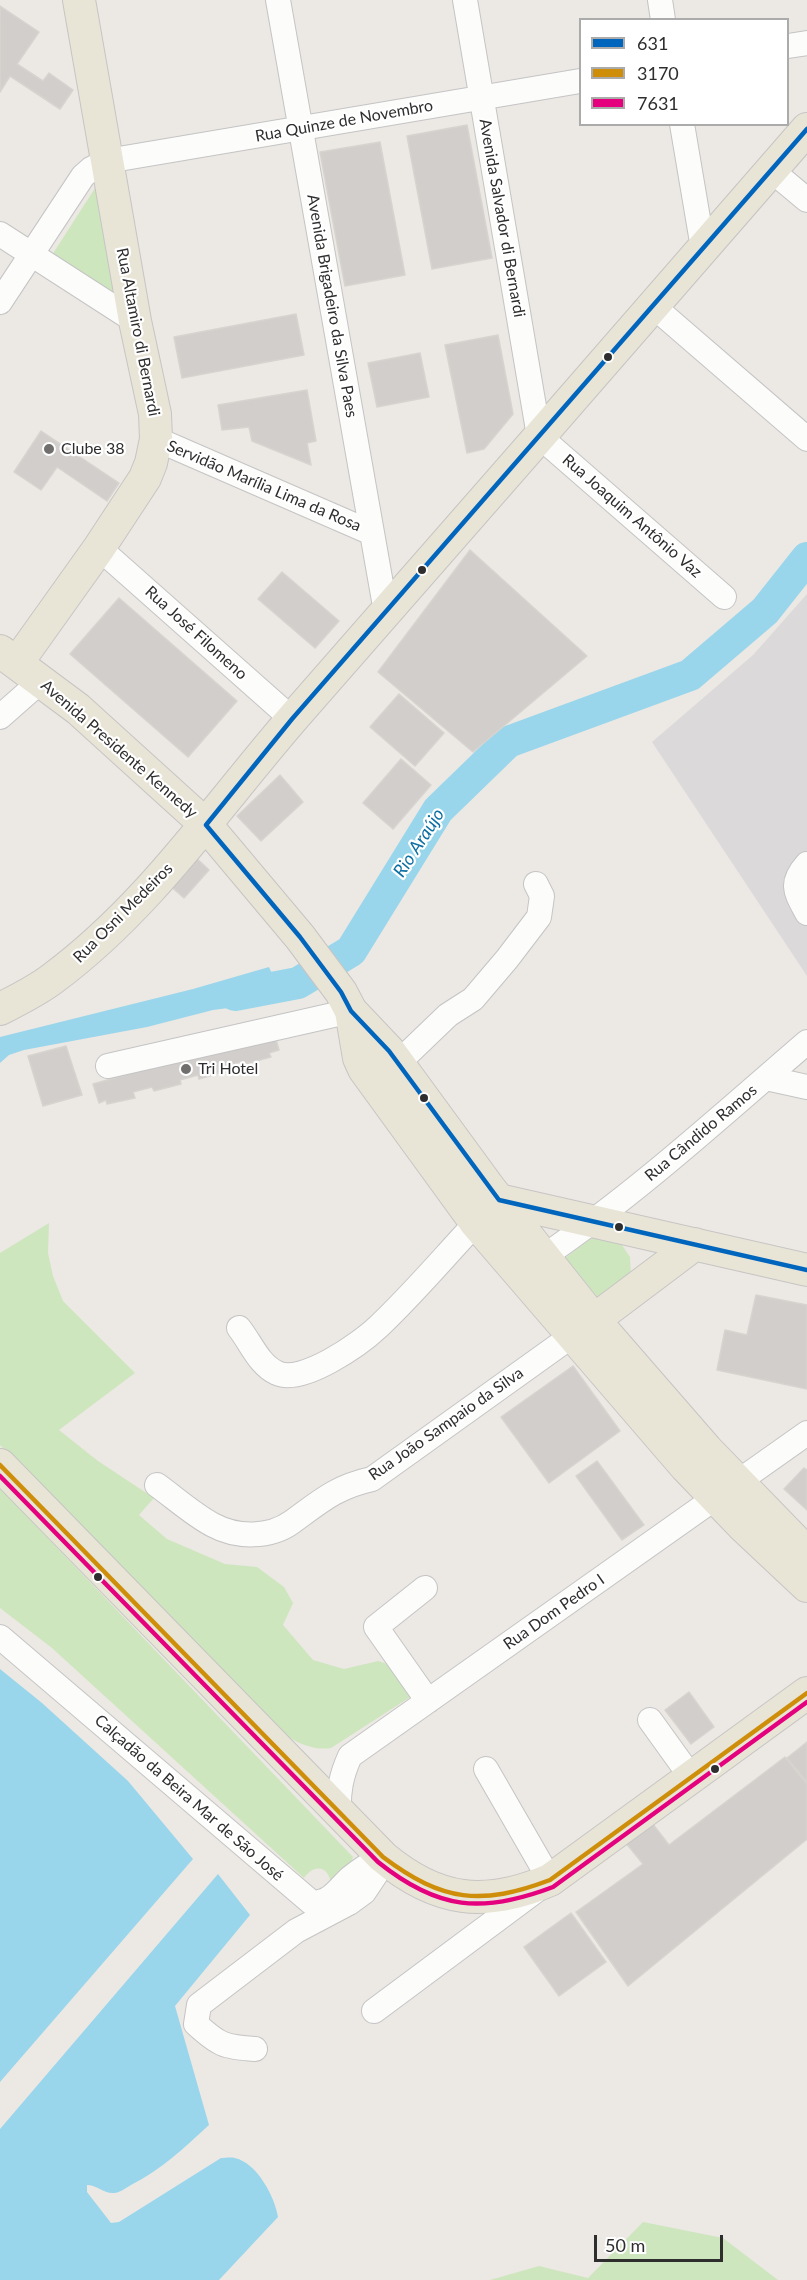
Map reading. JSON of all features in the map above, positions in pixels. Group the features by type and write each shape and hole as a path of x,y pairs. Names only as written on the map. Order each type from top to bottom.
{"main road":[{"name":"Rua Altamiro di Bernardi","path":"20,665 145,478 156,439 155,414 135,321 79,0"},
{"name":"Rua Osni Medeiros","path":"0,1010 50,981 80,957 138,902 206,825 292,719 807,129"},
{"name":"Avenida Presidente Kennedy","path":"20,665 120,745 206,825 300,937 346,1002 398,1063 543,1257 583,1328"},
{"path":"346,1002 359,1058 364,1069 476,1223 583,1328 727,1490 807,1586"},
{"path":"499,1200 807,1270"},
{"path":"632,1230 645,1244 651,1260 650,1278"},
{"name":"Rua João Sampaio da Silva","path":"583,1328 695,1244"},
{"path":"0,1464 383,1857 403,1873 425,1886 450,1894 467,1896 498,1909 526,1891 550,1880 807,1693"},
{"path":"727,1490 807,1552"}],"street":[{"name":"Avenida Brigadeiro da Silva Paes","path":"278,0 386,612"},
{"name":"Avenida Salvador di Bernardi","path":"465,0 539,436"},
{"path":"660,0 663,18"},
{"path":"789,46 807,43"},
{"name":"Rua Quinze de Novembro","path":"107,161 579,81"},
{"path":"682,126 703,248"},
{"path":"0,302 83,176 107,161"},
{"path":"771,170 807,200"},
{"path":"0,234 135,321"},
{"path":"653,306 807,439"},
{"name":"Rua Joaquim Antônio Vaz","path":"539,436 724,597"},
{"name":"Servidão Marília Lima da Rosa","path":"156,439 372,533"},
{"name":"Rua José Filomeno","path":"99,548 292,719"},
{"path":"0,717 20,665"},
{"path":"807,864 795,880 796,891 807,913"},
{"path":"398,1063 448,1015 473,999 507,959 540,916 542,896 536,884"},
{"path":"108,1066 346,1002"},
{"name":"Rua Cândido Ramos","path":"543,1257 656,1172 807,1042"},
{"path":"766,1078 807,1087"},
{"path":"239,1328 264,1365 279,1375 301,1374 334,1359 376,1328 476,1223"},
{"name":"Rua João Sampaio da Silva","path":"157,1485 214,1526 238,1533 268,1534 290,1524 322,1498 352,1484 372,1479 583,1328"},
{"name":"Rua Dom Pedro I","path":"339,1814 338,1793 342,1774 351,1755 807,1433"},
{"path":"425,1588 376,1628 428,1701"},
{"name":"Calçadão da Beira Mar de São José","path":"0,1637 312,1903 321,1903 329,1899 364,1867 383,1857"},
{"path":"650,1720 691,1777"},
{"path":"486,1769 550,1880"},
{"path":"255,2049 232,2048 215,2042 196,2024 199,2005 296,1931 349,1903 364,1892 376,1874 383,1857"},
{"path":"374,2011 498,1909"}],"shaded area":[{"path":"807,594 807,976 652,742 753,655"}],"green space":[{"path":"97,185 118,298 52,255"},
{"path":"49,1223 48,1253 53,1276 63,1301 135,1373 59,1430 98,1461 154,1498 139,1515 167,1539 225,1564 257,1567 284,1587 293,1603 283,1625 313,1660 344,1669 378,1661 391,1665 415,1694 331,1748 322,1749 304,1745 288,1737 265,1721 0,1445 0,1253"},
{"path":"597,1234 618,1239 630,1257 631,1275 600,1300 565,1258"},
{"path":"0,1488 353,1857 349,1869 331,1887 328,1875 322,1869 313,1870 304,1878 52,1648 0,1608"},
{"path":"643,2222 723,2238 778,2280 490,2280 539,2266 588,2278"}],"water":[{"path":"269,967 284,1001 213,1010 147,1027 24,1050 9,1055 0,1063 0,1037 193,989"},
{"path":"0,1669 42,1703 128,1781 193,1859 0,2082"},
{"path":"218,1874 250,1915 175,2006 209,2125 162,2165 122,2190 110,2193 87,2185 87,2192 111,2223 119,2222 221,2158 233,2158 251,2167 264,2182 278,2217 219,2280 0,2280 0,2129"}],"building":[{"path":"0,6 39,32 17,64 43,81 49,73 73,90 60,109 10,76 0,92"},
{"path":"467,125 492,258 432,269 407,136"},
{"path":"380,142 405,275 345,286 320,152"},
{"path":"296,314 304,355 182,378 174,337"},
{"path":"498,335 513,414 484,449 467,453 445,345"},
{"path":"420,353 429,397 377,407 368,363"},
{"path":"307,390 316,441 307,443 311,465 252,441 249,427 222,430 218,405"},
{"name":"Clube 38","path":"41,431 119,483 107,501 57,467 41,490 14,472"},
{"path":"470,550 587,656 473,752 378,672"},
{"path":"282,572 339,621 315,648 258,599"},
{"path":"119,598 237,701 188,757 70,654"},
{"path":"399,694 444,733 415,766 370,727"},
{"path":"401,759 431,785 393,829 363,803"},
{"path":"280,775 303,802 261,841 237,816"},
{"path":"193,855 209,870 184,898 167,883"},
{"name":"Tri Hotel","path":"274,1033 279,1050 269,1053 271,1057 245,1064 243,1061 225,1067 226,1071 199,1079 198,1075 180,1080 181,1084 154,1091 152,1087 133,1092 135,1098 107,1104 106,1100 99,1103 93,1084"},
{"path":"66,1046 82,1095 43,1106 28,1056"},
{"path":"756,1295 807,1305 807,1389 717,1370 725,1330 747,1335"},
{"path":"573,1366 620,1431 549,1483 501,1417"},
{"path":"597,1461 644,1525 622,1540 576,1476"},
{"path":"804,1468 807,1470 807,1510 784,1489"},
{"path":"689,1692 714,1727 691,1744 665,1710"},
{"path":"807,1742 807,1782 787,1758"},
{"path":"785,1757 807,1784 807,1839 628,1986 576,1912 643,1864 626,1843 652,1823 669,1845"},
{"path":"571,1913 606,1962 559,1996 524,1947"}],"waterway":[{"name":"Rio Araújo","path":"235,995 298,983 351,951 438,810 508,742 690,675 765,611 807,558"}],"transit line":[{"name":"631","path":"807,129 292,719 206,825 300,937 341,992 351,1011 389,1051 499,1200 807,1270"},
{"name":"3170","path":"0,1465 383,1857 405,1872 444,1891 463,1895 503,1894 550,1880 807,1693"},
{"name":"7631","path":"0,1476 378,1862 400,1878 441,1898 461,1903 482,1904 528,1896 553,1887 807,1702"}],"place":[{"name":"Clube 38","path":"49,449"},
{"name":"Tri Hotel","path":"186,1069"}]}
